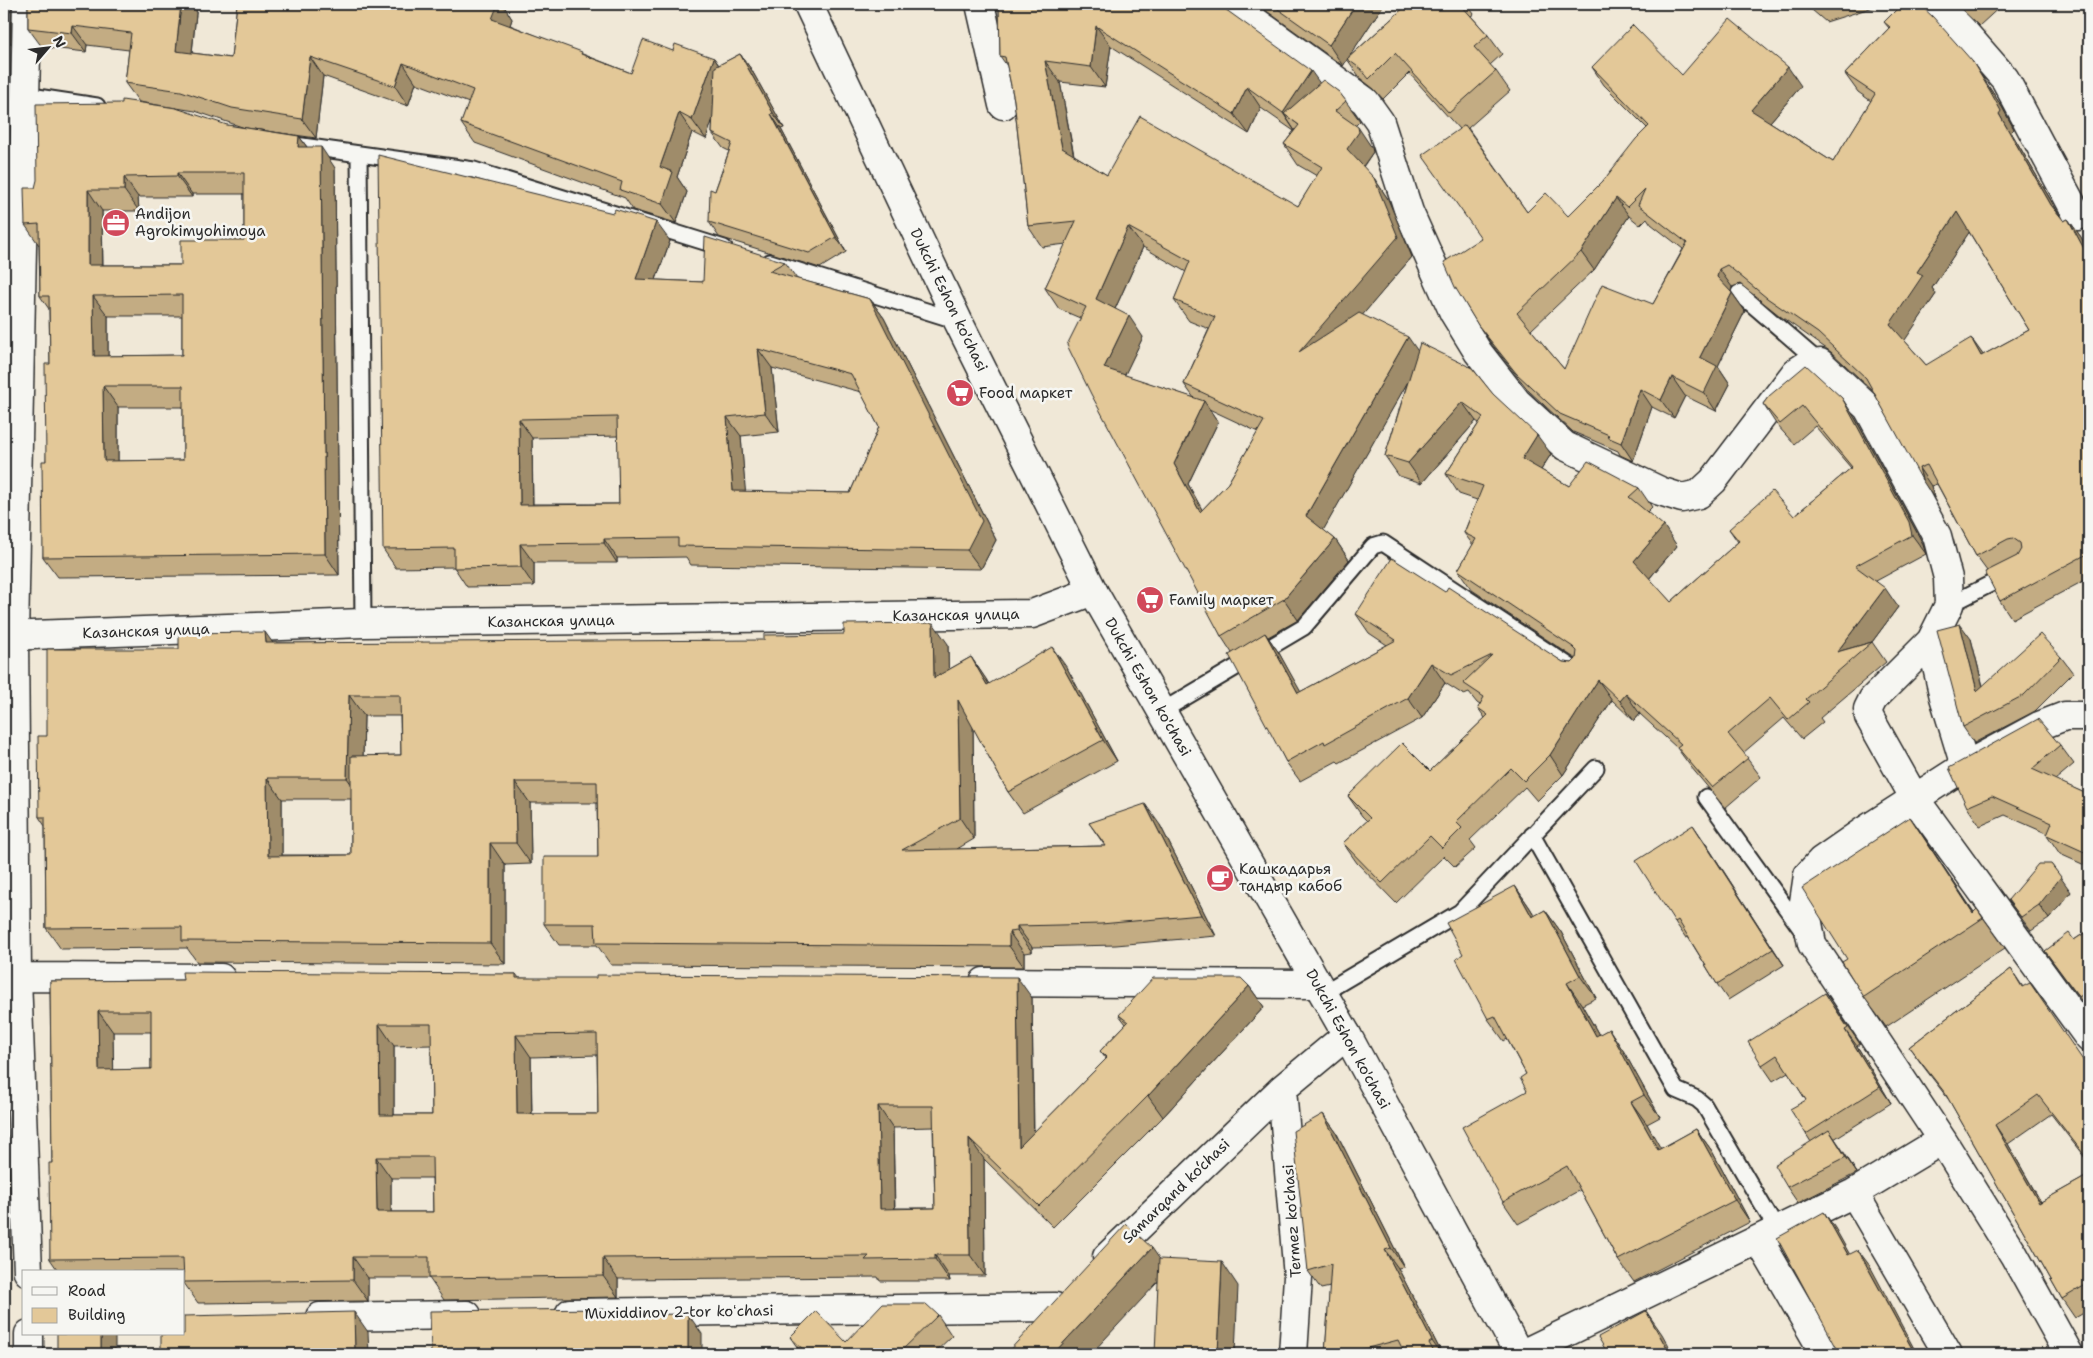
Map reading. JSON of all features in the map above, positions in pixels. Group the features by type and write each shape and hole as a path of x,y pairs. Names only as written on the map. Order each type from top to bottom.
{"street":[{"path":"26,4 18,84 9,636 17,977 28,1270"},
{"name":"Dukchi Eshon ko'chasi","path":"808,4 958,321 1093,591 1347,1036 1520,1354"},
{"path":"980,4 1003,105"},
{"path":"1231,4 1365,101 1380,122 1409,212 1454,313 1478,352 1517,402 1565,446 1660,491 1682,498 1699,494 1713,482 1796,372 1807,365 1820,363 1868,408 1937,536 1948,578 1950,605 1931,641 1874,699 1868,709 1869,717 1915,799 2089,1038"},
{"path":"1934,4 1957,24 2005,79 2078,216"},
{"name":"Казанская улица","path":"9,636 363,624 1032,614 1093,591"},
{"path":"1931,641 1965,766"},
{"path":"2069,1354 2014,1255 1942,1140 1812,944 1804,902 1808,875 1821,861 1965,766 2039,726 2065,716 2089,716"},
{"path":"17,977 245,978"},
{"path":"960,982 1320,988"},
{"name":"Samarqand ko‘chasi","path":"1030,1334 1055,1307 1282,1089 1347,1036"},
{"name":"Termez ko'chasi","path":"1282,1089 1298,1277 1293,1354"},
{"path":"1520,1354 1854,1193 1942,1140"},
{"path":"1854,1193 1948,1354"},
{"path":"1768,1235 1825,1354"},
{"name":"Muxiddinov 2-tor koʻchasi","path":"540,1314 1055,1307"},
{"path":"293,1317 491,1314"},
{"path":"29,1336 29,1354"}],"lane":[{"path":"18,84 108,108"},
{"path":"272,142 474,170 740,253"},
{"path":"359,154 363,624"},
{"path":"758,259 958,321"},
{"path":"1739,293 1820,363"},
{"path":"1162,712 1304,628 1374,546 1382,543 1582,674"},
{"path":"1950,605 2026,566"},
{"path":"1320,988 1460,912 1596,768"},
{"path":"1706,797 1812,944"},
{"path":"1532,835 1676,1090 1698,1099 1704,1105 1768,1235"}],"building":[{"path":"28,4 181,4 176,51 231,58 237,4 498,4 492,19 582,52 581,54 631,73 643,40 673,51 675,44 714,58 692,120 679,113 660,167 673,172 662,204 620,190 622,182 461,123 473,90 403,63 395,86 310,57 302,119 232,108 181,91 125,83 131,33 73,26 72,33 28,28"},
{"path":"999,4 1218,4 1311,71 1283,113 1247,87 1234,114 1096,26 1091,67 1045,61 1062,148 1107,175 1140,116 1298,206 1322,167 1284,144 1299,125 1284,114 1323,80 1339,92 1346,101 1335,111 1358,127 1359,132 1347,149 1374,178 1398,237 1299,352 1359,313 1408,337 1306,516 1335,539 1284,599 1221,636 1091,394 1067,345 1086,307 1045,288 1076,221 1028,226 1014,100 1005,57 1000,56","holes":["1128,227 1190,261 1174,300 1215,317 1184,384 1264,421 1228,483 1200,512 1174,464 1204,401 1104,368 1129,316 1096,299"]},
{"path":"1271,4 1356,4 1329,45"},
{"path":"1408,4 1460,4 1488,35 1474,47 1496,71 1449,113 1395,53 1369,79 1361,69 1347,59"},
{"path":"1902,4 1919,4 1972,61 2001,111 1999,114 2051,205 2064,221 2068,219 2089,258 2089,553 2000,601 1985,572 2017,556 2021,549 2020,543 2013,538 2008,539 1976,556 1927,465 1919,468 1922,480 1866,378 1818,333 1767,298 1727,265 1719,269 1717,277 1732,293 1700,357 1717,366 1704,393 1672,377 1661,400 1640,389 1621,443 1607,437 1609,435 1560,414 1516,373 1478,325 1455,287 1444,262 1481,238 1422,155 1465,125 1527,212 1546,193 1568,216 1603,181 1636,139 1649,126 1592,67 1633,25 1682,75 1730,19 1788,67 1751,110 1833,162 1875,94 1845,74 1890,27 1884,22","holes":["1645,189 1638,205 1687,243 1653,304 1602,284 1564,369 1517,313 1581,252 1616,198 1627,207","1957,212 2029,330 1981,356 1971,338 1926,365 1890,324 1923,275 1917,272"]},
{"path":"740,54 773,113 771,114 836,237 809,253 709,222 710,189 715,191 732,143 712,133 715,67"},
{"path":"122,100 176,108 227,125 299,136 298,147 321,147 325,554 43,557 42,461 46,461 45,364 50,364 49,296 40,296 39,224 25,225 24,188 35,188 37,180 36,104 122,103","holes":["177,173 244,173 244,240 181,240 181,265 88,265 88,190 124,190 124,177 177,176","182,295 182,355 94,356 93,296","103,386 183,386 183,460 104,461"]},
{"path":"378,155 613,213 615,209 656,222 636,279 703,282 705,237 785,262 769,271 870,299 982,521 967,550 678,546 678,538 604,539 604,543 520,544 521,567 454,568 454,548 383,549","holes":["758,349 851,374 879,427 850,493 733,491 727,417 765,413","617,417 619,504 520,505 519,419"]},
{"path":"1420,343 1472,368 1493,394 1537,435 1522,459 1569,486 1588,461 1639,488 1629,497 1664,526 1634,561 1671,602 1739,541 1729,529 1772,491 1794,516 1852,467 1802,406 1780,424 1763,404 1769,396 1806,365 1842,398 1909,522 1912,535 1855,566 1885,588 1837,652 1872,642 1806,699 1809,702 1788,720 1770,698 1728,734 1748,758 1712,788 1677,747 1681,744 1626,694 1620,701 1598,680 1550,755 1524,781 1511,768 1456,822 1462,828 1442,848 1430,836 1382,883 1343,843 1370,818 1348,796 1402,743 1430,771 1488,715 1478,708 1484,697 1463,683 1492,655 1451,675 1431,663 1408,698 1325,744 1324,741 1286,762 1229,655 1265,633 1298,693 1396,640 1356,614 1392,558 1445,592 1448,587 1563,662 1572,663 1576,659 1577,651 1458,570 1476,539 1464,533 1483,486 1446,474 1483,417 1462,402 1408,463 1385,456"},
{"path":"933,623 934,678 971,657 987,685 1052,647 1103,740 1008,792 958,700 960,818 902,850 1106,846 1089,823 1145,804 1201,915 1101,924 1017,926 1017,931 1009,932 1009,946 596,943 595,924 544,924 544,857 598,857 597,782 515,782 516,843 490,843 490,943 182,941 182,927 46,928 45,817 39,817 38,736 47,736 47,649 179,649 179,633 265,632 266,643 764,640 764,635 844,634 844,624","holes":["349,695 400,695 401,755 351,756 351,855 268,856 267,778 347,778"]},
{"path":"1960,624 1977,691 2040,634 2061,657 2024,695 1963,727 1937,630"},
{"path":"2089,628 2089,640 2084,632"},
{"path":"2038,719 2060,745 2032,769 2089,795 2089,854 2047,835 2052,823 1992,796 1967,807 1949,768"},
{"path":"1910,817 1973,913 1977,909 1983,918 1864,997 1842,962 1847,959 1802,888"},
{"path":"1693,825 1773,949 1717,984 1678,920 1675,922 1636,861"},
{"path":"2038,864 2051,864 2061,877 2039,905 2021,917 2008,900"},
{"path":"1515,886 1532,917 1545,910 1580,976 1567,983 1596,1036 1609,1029 1620,1049 1644,1095 1631,1102 1658,1150 1696,1129 1735,1200 1618,1260 1567,1166 1503,1202 1462,1127 1527,1091 1520,1078 1526,1074 1495,1016 1488,1019 1456,959 1463,954 1446,923"},
{"path":"2089,930 2089,990 2079,997 2045,951 2069,933 2074,940"},
{"path":"2011,969 2022,987 2030,983 2089,1069 2089,1161 2038,1095 1995,1125 2039,1203 2089,1175 2089,1283 2062,1299 1945,1093 1909,1047"},
{"path":"182,972 516,974 516,978 596,978 596,975 1017,977 1019,1147 1107,1058 1100,1051 1128,1022 1119,1015 1153,978 1241,978 1249,986 1148,1096 1039,1206 969,1138 970,1255 935,1255 935,1259 865,1260 869,1256 603,1258 603,1276 429,1278 429,1257 353,1257 353,1280 185,1282 183,1258 50,1259 49,1163 52,1163 50,981 183,980","holes":["98,1011 151,1011 151,1069 99,1070","379,1024 431,1024 432,1115 380,1115","597,1034 598,1114 517,1114 516,1035","878,1106 933,1106 935,1208 880,1209","376,1157 432,1157 433,1212 377,1212"]},
{"path":"1825,993 1848,1028 1845,1030 1880,1087 1806,1134 1790,1109 1806,1100 1777,1055 1762,1065 1748,1042"},
{"path":"1323,1114 1391,1248 1385,1250 1432,1341 1429,1343 1435,1354 1405,1354 1398,1340 1345,1354 1325,1354 1331,1264 1308,1271 1293,1131"},
{"path":"1829,1130 1846,1157 1787,1187 1774,1165"},
{"path":"1824,1212 1848,1255 1858,1250 1915,1354 1840,1354 1777,1238"},
{"path":"1126,1224 1152,1248 1053,1354 1006,1354"},
{"path":"1159,1259 1222,1262 1218,1354 1155,1354"},
{"path":"882,1304 926,1304 938,1315 898,1354 808,1354 790,1337 816,1311 846,1342"},
{"path":"604,1309 604,1315 688,1314 688,1354 431,1354 430,1311"},
{"path":"1646,1311 1670,1354 1608,1354 1598,1337"},
{"path":"354,1312 355,1354 161,1354 161,1336 185,1336 185,1316"},
{"path":"57,1336 101,1336 101,1354 57,1354"}],"place":[{"name":"Andijon Agrokimyohimoya","path":"116,223"},
{"name":"Food маркет","path":"960,393"},
{"name":"Family маркет","path":"1150,600"},
{"name":"Кашкадарья тандыр кабоб","path":"1220,878"}]}
